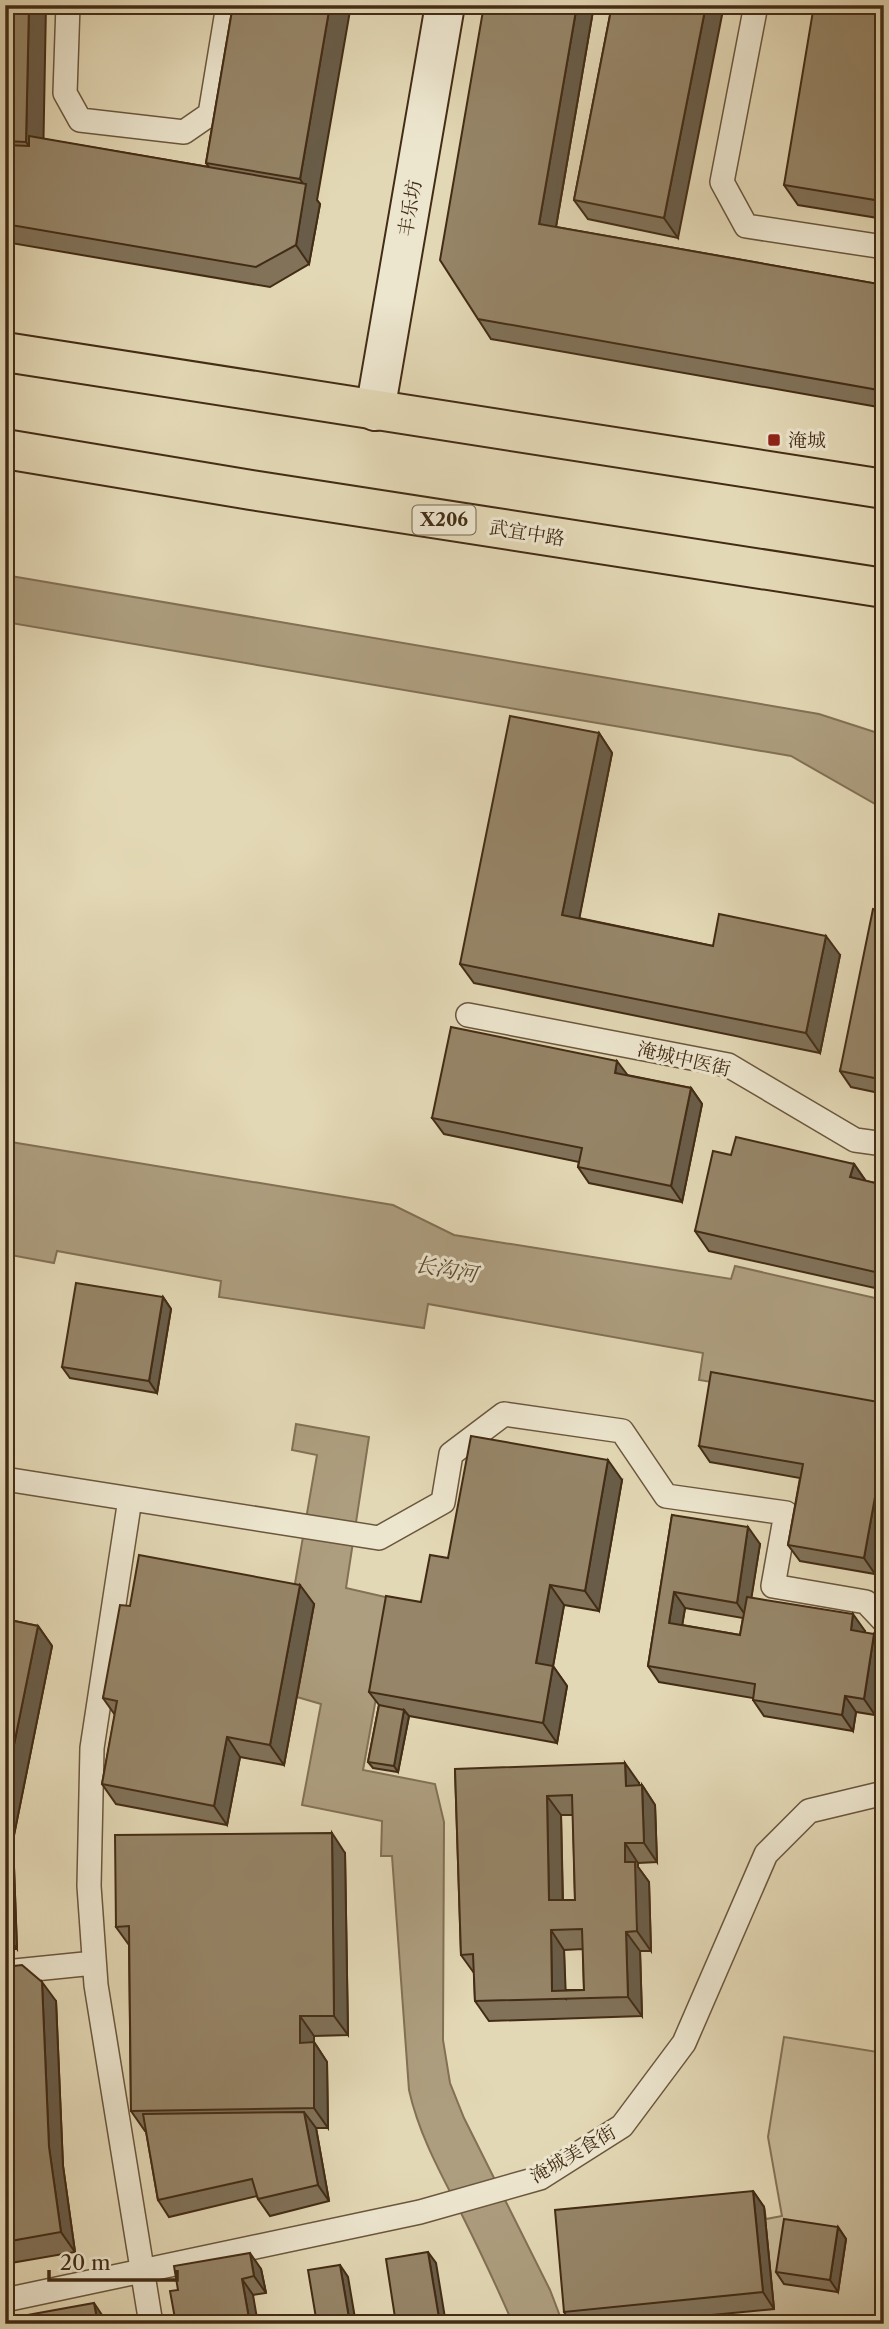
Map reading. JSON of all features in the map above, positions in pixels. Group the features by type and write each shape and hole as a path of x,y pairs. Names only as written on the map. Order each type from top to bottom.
{"main road":[{"path":"5,352 884,489"},
{"name":"武宜中路","path":"5,449 279,495 884,588"}],"street":[{"name":"丰乐坊","path":"376,411 445,5"}],"lane":[{"path":"68,5 65,93 80,120 184,132 210,114 228,5"},
{"path":"756,5 722,182 746,226 884,247"},
{"name":"淹城中医街","path":"468,1015 728,1065 855,1140 884,1144"},
{"path":"5,1479 379,1538 443,1502 450,1454 504,1415 622,1431 666,1496 786,1513 773,1586 866,1602 884,1621"},
{"path":"130,1499 92,1748 89,1886 96,1985 151,2324"},
{"name":"淹城美食街","path":"5,2300 420,2212 540,2178 622,2126 684,2043 766,1854 809,1811 884,1793"},
{"path":"5,1972 94,1963"}],"shaded area":[{"path":"784,2037 884,2053 884,2324 575,2324 764,2207 766,2219 782,2216 768,2137"}],"water":[{"path":"5,575 819,714 884,735 884,809 791,756 5,622"},
{"name":"长沟河","path":"5,1141 393,1205 454,1235 731,1279 735,1266 884,1300 884,1410 699,1380 703,1353 428,1304 424,1328 219,1297 221,1281 57,1251 54,1263 5,1254"},
{"path":"296,1424 369,1437 346,1588 394,1599 363,1770 435,1784 444,1822 443,2040 450,2083 464,2118 550,2290 563,2324 513,2324 431,2154 413,2107 409,2090 392,1856 381,1856 382,1821 302,1805 321,1704 297,1697 314,1605 292,1601 317,1455 292,1450"}],"building":[{"path":"5,5 29,5 26,142 5,141"},
{"path":"233,5 330,5 300,179 206,163"},
{"path":"484,5 577,5 539,224 884,285 884,391 478,319 440,260"},
{"path":"612,5 706,5 664,218 574,200"},
{"path":"814,5 884,5 884,147 875,200 784,185"},
{"path":"29,136 306,184 296,245 256,267 5,224 5,145 29,146"},
{"path":"510,716 599,733 562,915 713,946 719,914 826,936 806,1033 460,964"},
{"path":"873,909 884,911 884,1080 840,1071"},
{"path":"451,1027 617,1061 615,1073 691,1088 671,1186 578,1167 582,1148 432,1118"},
{"path":"736,1137 854,1164 850,1177 884,1185 884,1274 695,1231 713,1151 731,1155"},
{"path":"76,1283 163,1297 149,1381 62,1367"},
{"path":"711,1372 884,1403 884,1498 875,1497 864,1558 788,1545 803,1464 699,1446"},
{"path":"471,1436 608,1460 585,1591 550,1585 536,1663 553,1666 543,1723 369,1692 386,1596 421,1602 430,1555 448,1558"},
{"path":"672,1515 748,1527 737,1603 674,1592 669,1623 740,1635 747,1597 853,1614 851,1630 874,1634 864,1699 845,1696 842,1715 753,1700 755,1684 648,1666"},
{"path":"139,1555 300,1585 270,1745 227,1737 214,1806 102,1784 117,1701 103,1698 120,1605 130,1606"},
{"path":"5,1619 38,1626 5,1789"},
{"path":"379,1705 404,1710 394,1766 368,1762"},
{"path":"625,1763 626,1786 642,1785 644,1843 625,1843 625,1862 635,1862 637,1931 626,1932 628,1997 475,2001 473,1954 461,1955 455,1769","holes":["572,1795 575,1900 549,1900 547,1796","582,1929 584,1990 552,1991 551,1930"]},
{"path":"332,1833 334,2016 300,2016 300,2043 314,2042 314,2108 131,2111 129,1926 116,1927 115,1835"},
{"path":"22,1965 42,1982 49,2147 61,2232 5,2242 5,1967"},
{"path":"304,2112 318,2185 258,2199 252,2179 158,2200 143,2114"},
{"path":"753,2191 763,2292 564,2312 555,2210"},
{"path":"784,2219 838,2227 830,2280 776,2272"},
{"path":"428,2252 440,2324 396,2324 386,2259"},
{"path":"250,2253 254,2276 242,2279 250,2324 176,2324 170,2291 178,2290 174,2266"},
{"path":"340,2265 350,2324 317,2324 308,2270"},
{"path":"94,2303 98,2324 5,2324 5,2319"}],"place":[{"name":"淹城","path":"774,440"}]}
